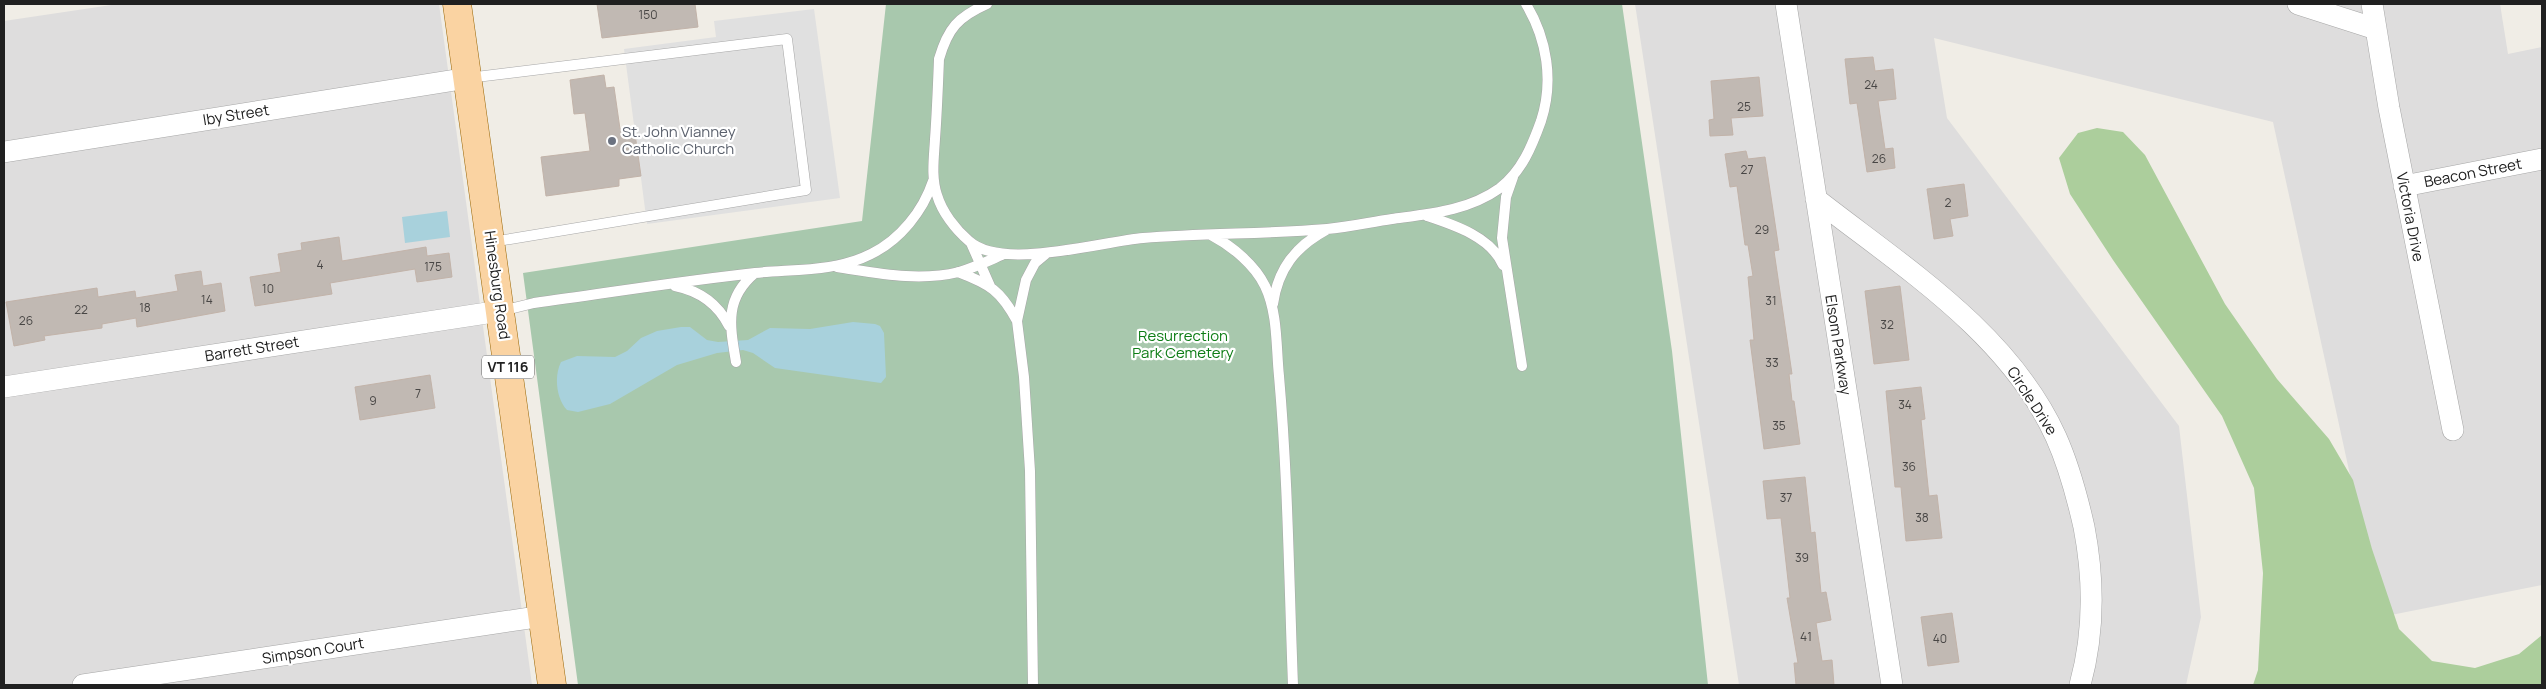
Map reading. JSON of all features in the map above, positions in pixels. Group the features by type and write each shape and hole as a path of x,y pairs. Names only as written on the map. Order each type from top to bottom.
{"main road":[{"name":"Hinesburg Road","path":"457,4 552,685"}],"street":[{"name":"Elsom Parkway","path":"1786,4 1892,685"},
{"path":"2298,4 2376,29"},
{"name":"Victoria Drive","path":"2372,4 2404,186 2453,430"},
{"name":"Iby Street","path":"4,152 468,78"},
{"name":"Beacon Street","path":"2404,186 2542,159"},
{"name":"Circle Drive","path":"1816,199 1959,312 2003,357 2042,411 2069,470 2078,501 2088,555 2092,605 2086,661 2080,685"},
{"name":"Barrett Street","path":"4,387 500,311"},
{"name":"Simpson Court","path":"83,685 543,616"}],"lane":[{"path":"500,311 534,303 668,284 832,266 857,260 886,244 918,214 927,198 933,180 939,59 943,44 951,28 965,14 986,4"},
{"path":"832,266 892,276 958,272 1002,256 1047,253 1126,240 1209,234 1329,229 1424,216 1474,202 1499,188 1514,174 1531,150 1546,104 1548,57 1536,21 1526,4"},
{"path":"468,78 787,39 806,190 491,242"},
{"path":"1514,174 1506,197 1502,238 1522,366"},
{"path":"933,180 943,211 970,243 990,286"},
{"path":"1424,216 1457,226 1483,243 1501,259 1507,273"},
{"path":"1293,685 1282,417 1273,307 1276,284 1295,253 1309,239 1329,229"},
{"path":"1209,234 1228,243 1253,269 1265,286 1273,307"},
{"path":"970,243 1002,256"},
{"path":"1033,685 1030,470 1024,377 1017,321 1026,280 1035,263 1047,253"},
{"path":"958,272 990,286 1006,301 1017,321"},
{"path":"730,330 737,292 743,283 755,273"},
{"path":"668,284 700,294 722,313 730,330 736,362"}],"shaded area":[{"path":"118,4 439,4 532,685 4,685 4,21"},
{"path":"1635,4 2500,4 2508,54 2542,47 2542,585 2381,617 2273,122 1934,38 1947,118 2179,426 2201,617 2186,685 1739,685"},
{"path":"814,9 840,198 647,224 624,49 716,37 714,21"}],"green space":[{"name":"Resurrection Park Cemetery","path":"886,4 1622,4 1672,351 1708,685 578,685 523,273 862,221"},
{"path":"2097,128 2123,132 2145,155 2225,304 2277,379 2329,439 2353,480 2372,549 2399,629 2432,661 2475,668 2519,654 2542,635 2542,685 2253,685 2258,670 2263,573 2254,488 2222,416 2113,260 2070,194 2059,158 2078,133"}],"water":[{"path":"447,211 450,237 405,243 402,217"},
{"path":"853,322 875,324 880,326 884,333 886,377 881,383 775,368 753,353 743,350 717,353 677,365 610,404 578,412 567,410 558,393 557,374 561,362 577,356 615,357 627,351 641,338 657,331 690,327 707,340 718,342 748,340 770,328 810,329"}],"building":[{"path":"597,4 695,4 698,27 602,38"},
{"path":"1873,57 1875,71 1893,69 1896,99 1878,101 1885,149 1893,148 1895,168 1867,172 1857,103 1850,104 1845,59"},
{"name":"St. John Vianney Catholic Church","path":"604,75 606,88 614,87 620,129 634,127 641,176 619,179 619,186 546,196 541,157 590,151 585,113 574,114 570,80"},
{"path":"1759,77 1763,116 1731,118 1733,135 1710,136 1709,120 1714,119 1711,81"},
{"path":"1746,151 1748,159 1765,157 1779,250 1774,251 1792,374 1789,374 1792,401 1794,401 1800,444 1764,449 1750,340 1754,340 1748,277 1753,276 1748,245 1745,245 1737,186 1730,187 1725,154"},
{"path":"1964,184 1968,216 1950,219 1953,236 1934,239 1927,189"},
{"path":"339,237 342,261 426,247 427,256 449,253 452,277 417,282 415,269 330,283 332,294 255,306 250,277 281,272 278,254 302,250 301,243"},
{"path":"201,271 203,286 221,283 225,311 137,327 136,318 102,324 102,328 44,336 45,340 14,346 6,302 97,288 98,297 135,291 136,298 178,291 175,275"},
{"path":"1900,286 1909,360 1874,364 1865,291"},
{"path":"430,375 435,408 360,420 355,387"},
{"path":"1921,387 1925,419 1921,420 1929,496 1937,495 1942,538 1906,541 1901,487 1895,487 1886,391"},
{"path":"1805,477 1811,533 1815,532 1821,593 1826,592 1831,620 1816,623 1822,661 1832,660 1834,685 1796,685 1794,663 1798,663 1787,598 1790,598 1781,518 1767,519 1763,481"},
{"path":"1952,613 1959,662 1928,666 1921,617"}],"place":[{"name":"St. John Vianney Catholic Church","path":"612,141"}]}
